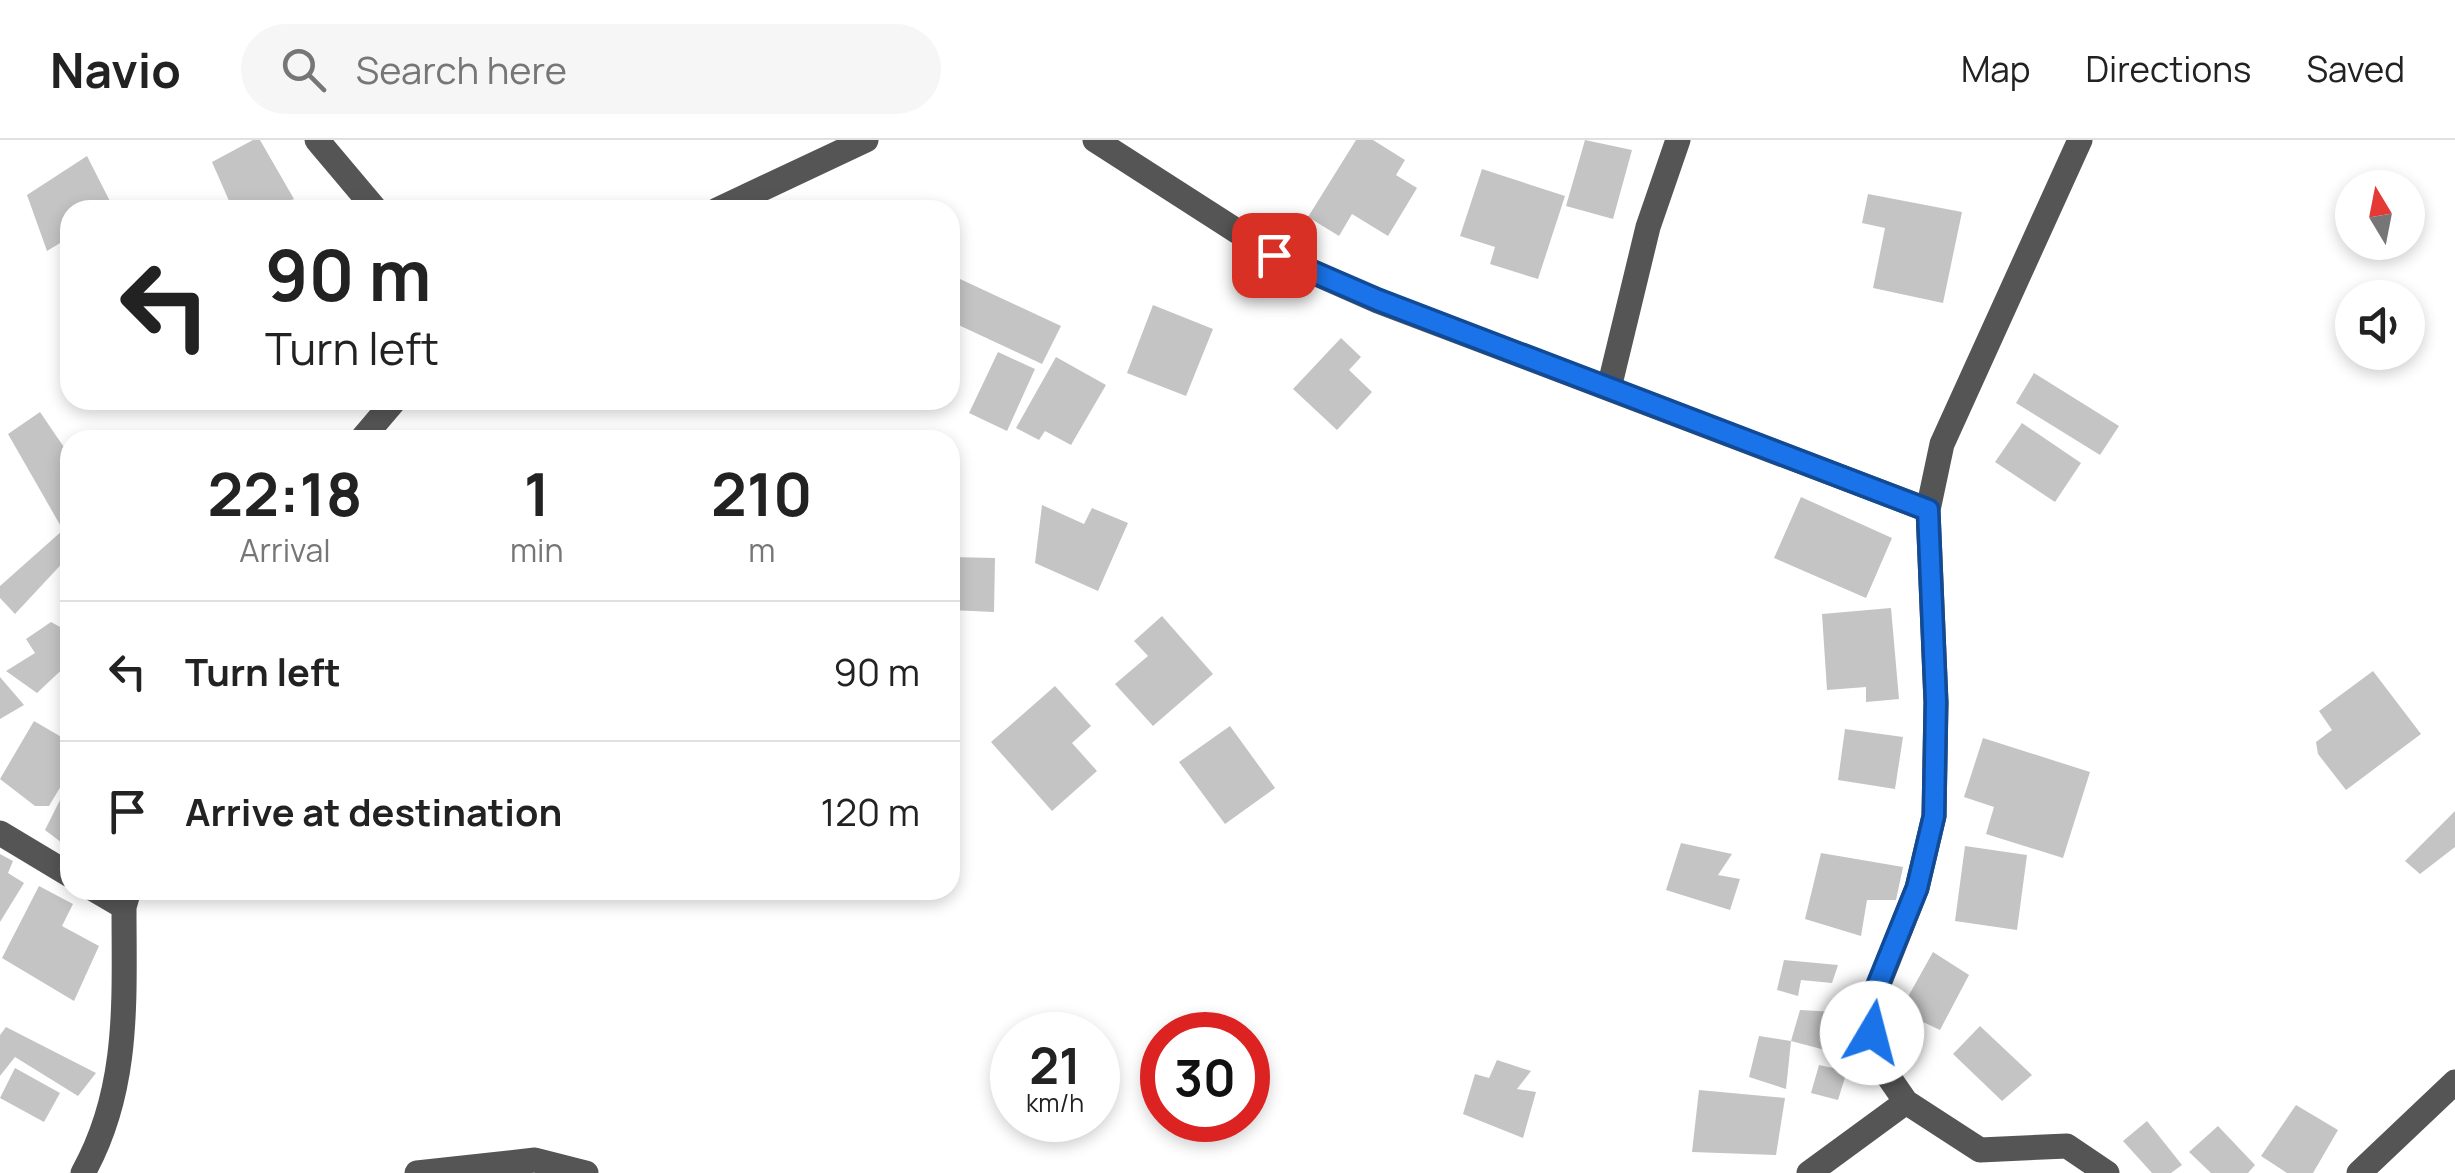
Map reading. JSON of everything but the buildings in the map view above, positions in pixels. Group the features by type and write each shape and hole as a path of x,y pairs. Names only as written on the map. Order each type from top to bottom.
{"street":[{"path":"318,140 368,200"},
{"path":"739,200 866,140"},
{"path":"1095,140 1274,255 1378,300 1928,510"},
{"path":"1609,388 1648,228 1678,140"},
{"path":"2080,140 1942,444 1928,510 1936,702 1934,816 1917,888 1868,1009 1875,1057 1906,1102 1980,1150 2066,1146 2106,1173"},
{"path":"369,430 386,410"},
{"path":"0,833 60,869"},
{"path":"83,1173 116,1095 124,1045 126,900"},
{"path":"2358,1173 2455,1082"},
{"path":"1809,1173 1906,1102"},
{"path":"416,1173 535,1160 586,1173"}],"route":[{"path":"1274,255 1378,300 1928,510 1936,702 1934,816 1917,888 1868,1009 1872,1033"}]}
